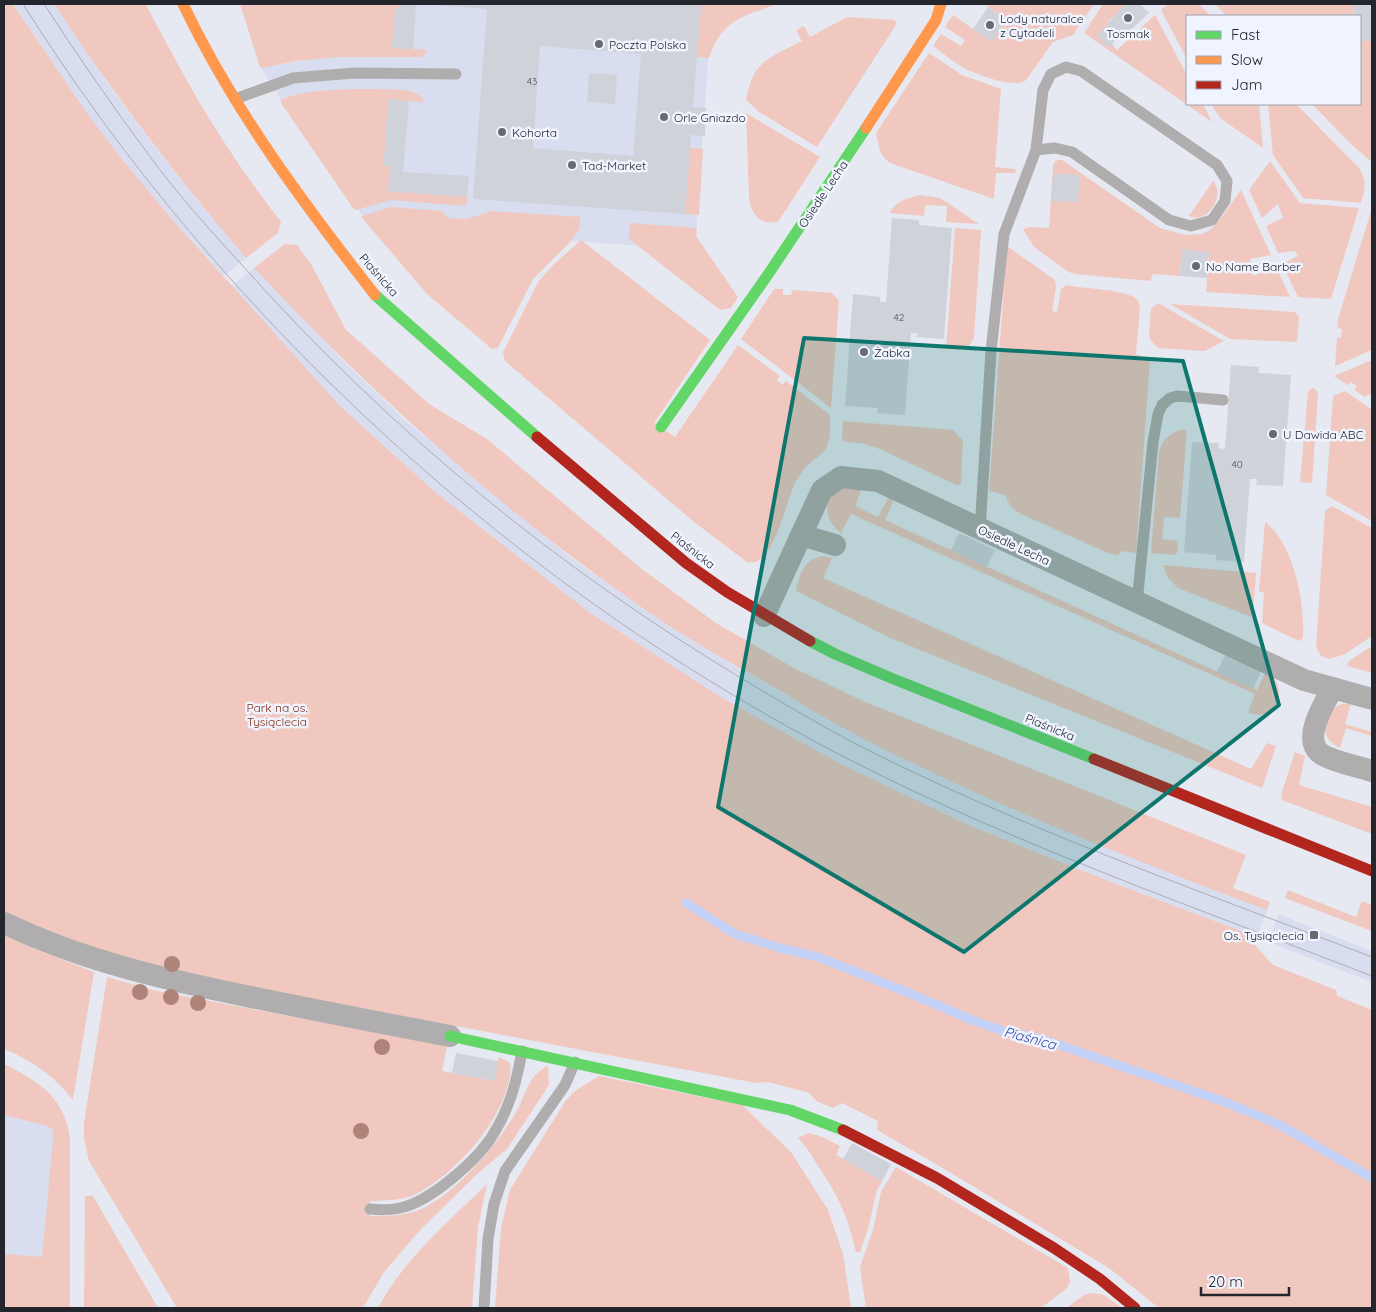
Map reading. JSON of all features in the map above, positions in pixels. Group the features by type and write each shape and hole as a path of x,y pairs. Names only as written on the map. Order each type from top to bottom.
{"street":[{"name":"Piaśnicka","path":"184,4 195,29 235,99 273,158 314,217 378,298 580,475 686,563 764,616 835,654 890,678 1372,871"},
{"name":"Osiedle Lecha","path":"661,427 728,334 842,165 936,20 941,4"},
{"name":"Osiedle Lecha","path":"764,616 822,490 841,477 878,480 980,530 1304,680 1372,699"},
{"path":"801,535 835,545"},
{"path":"1333,688 1312,734 1314,746 1321,754 1372,771"},
{"path":"4,923 24,933 90,957 174,981 575,1062 790,1110 849,1132 937,1178 1054,1248 1100,1279 1136,1308"}],"lane":[{"path":"980,530 991,351 1004,234 1036,150 1043,90 1051,74 1066,67 1081,71 1217,165 1227,181 1225,201 1212,220 1191,226 1169,220 1072,152 1055,148 1036,150"},
{"path":"235,99 294,78 354,73 456,74"},
{"path":"1137,603 1153,442 1158,414 1162,405 1170,398 1177,396 1223,400"},
{"path":"370,1209 401,1208 432,1194 465,1169 494,1134 515,1089 522,1051"},
{"path":"484,1308 488,1239 494,1204 505,1171 564,1085 575,1062"}],"highlighted area":[{"path":"804,338 1183,361 1279,705 964,952 718,807"}],"shaded area":[{"path":"13,4 54,4 112,90 148,138 246,258 224,276 171,218 121,158 84,109"},
{"path":"389,4 712,4 695,250 370,226 293,120 261,67 379,49"},
{"path":"254,268 346,364 406,421 571,558 656,617 742,670 857,735 984,796 1267,910 1257,937 1116,884 971,826 843,765 724,699 589,612 434,491 339,405 231,286"},
{"path":"1278,914 1372,951 1372,982 1268,942"},
{"path":"4,1075 56,1115 61,1308 4,1308"}],"green space":[{"name":"Park na os. Tysiąclecia","path":"4,4 13,4 84,109 121,158 171,218 339,405 434,491 589,612 724,699 843,765 971,826 1116,884 1257,937 1254,944 1273,965 1336,990 1337,996 1372,1010 1372,1308 1159,1308 1109,1268 877,1130 878,1121 842,1103 833,1108 816,1101 810,1093 768,1082 756,1083 203,978 132,961 27,923 4,912"},
{"path":"54,4 146,4 210,120 251,182 281,222 278,233 246,258 146,134"},
{"path":"240,4 400,4 400,8 396,7 392,48 428,50 421,57 337,57 296,61 262,68 260,67"},
{"path":"701,4 778,4 744,16 727,27 714,45 709,58 697,57"},
{"path":"989,4 1094,4 1073,35 1053,42 1026,80 1014,83 996,80 972,72 957,64 933,46 941,34 961,46 965,40 945,27 953,15 992,42 1006,20 988,7"},
{"path":"1103,4 1127,4 1107,22 1112,44 1117,50 1155,15 1186,73 1186,104 1084,33"},
{"path":"1168,4 1199,4 1210,15 1186,15 1186,57 1161,10"},
{"path":"1215,4 1354,4 1353,15 1226,15"},
{"path":"847,17 895,20 896,25 817,147 759,112 746,100 749,86 758,68 764,62 802,41 796,30 804,26 810,37"},
{"path":"1361,40 1372,41 1372,162 1353,146 1313,105 1361,105"},
{"path":"929,53 962,75 1001,89 995,167 1016,169 1015,173 996,173 994,199 890,163 882,153 876,133"},
{"path":"374,89 410,91 416,93 424,102 388,99 384,165 390,166 388,191 467,197 466,206 391,200 356,210 281,103 281,100 290,96 313,92"},
{"path":"1188,105 1204,105 1212,122"},
{"path":"1212,105 1259,105 1263,148 1220,118"},
{"path":"1268,105 1297,105 1359,168 1364,185 1361,203 1303,198 1273,155"},
{"path":"746,113 820,157 778,222 761,220 754,213 750,203"},
{"path":"690,148 703,149 699,215 685,214"},
{"path":"1062,160 1160,228 1185,235 1202,234 1210,230 1241,190 1271,255 1250,259 1253,276 1276,267 1290,297 1206,292 1209,252 1182,250 1180,276 1152,274 1151,281 1074,274 1067,271 1034,247 1023,229 1030,227 1049,228 1053,166 1055,161"},
{"path":"1270,161 1300,203 1359,208 1331,299 1298,297 1282,264 1298,256 1295,251 1278,253 1266,226 1283,218 1278,204 1262,218 1249,190"},
{"path":"1213,181 1217,194 1213,207 1203,216 1189,216"},
{"path":"920,195 940,198 979,224 946,222 947,206 925,205 924,216 890,213 899,203"},
{"path":"391,207 442,211 448,218 466,219 492,211 580,217 579,229 570,242 533,279 498,348 492,349 427,294 362,218 362,216"},
{"path":"1371,211 1372,350 1335,366 1337,338 1341,338 1342,329 1337,328 1338,319"},
{"path":"630,223 697,228 696,236 738,297 731,308 720,310 629,239"},
{"path":"955,228 981,230 974,338 967,349 946,348"},
{"path":"581,240 710,340 654,423 675,437 738,345 780,376 777,380 783,385 786,381 830,415 830,435 826,448 823,453 807,466 797,480 771,545 764,556 756,562 747,562 694,522 505,361 503,352 538,282 553,265"},
{"path":"285,244 297,245 311,264 346,330 429,404 487,439 643,570 716,623 792,667 863,701 1246,855 1233,888 1270,902 1267,910 1060,829 908,761 835,724 710,651 653,615 599,577 494,496 395,408 300,316 254,268"},
{"path":"1007,246 1055,280 1056,288 1052,311 1057,312 1061,289 1066,285 1115,291 1132,296 1138,300 1140,308 1136,354 1150,361 1136,553 1123,551 1117,555 1110,554 1019,513 1011,507 1005,495 989,491"},
{"path":"774,289 783,289 783,295 791,295 792,290 832,293 839,301 831,408 741,339"},
{"path":"1158,303 1224,341 1205,351 1158,348 1150,340 1149,333 1151,309"},
{"path":"1170,304 1295,312 1299,317 1297,342 1230,339"},
{"path":"1372,360 1372,397 1368,394 1365,397 1354,390 1357,386 1350,382 1348,385 1334,376"},
{"path":"1314,388 1318,393 1312,483 1300,482 1308,392"},
{"path":"1345,391 1372,410 1372,521 1326,495 1333,396"},
{"path":"843,421 953,430 963,441 961,483 956,485 880,449 842,440"},
{"path":"1180,430 1187,430 1180,518 1164,517 1162,539 1178,541 1177,553 1175,555 1151,553 1159,452 1166,438"},
{"path":"844,486 862,488 855,506 878,517 888,498 893,500 885,520 1257,690 1266,671 1274,678 1278,685 1279,694 1277,701 1267,713 1258,715 1248,713 1255,694 851,514 841,533 831,522 827,507 831,497"},
{"path":"1332,506 1372,528 1372,636 1345,654 1330,659 1321,656 1316,647 1325,511"},
{"path":"1265,522 1283,544 1296,575 1300,592 1303,624 1303,638 1299,641 1262,623 1264,592 1259,592"},
{"path":"824,556 832,558 823,578 1251,769 1267,743 1276,746 1262,788 888,637 796,591 801,573 807,564"},
{"path":"1163,565 1256,573 1253,613 1251,617 1178,588 1168,578"},
{"path":"1372,646 1372,673 1347,666 1349,661"},
{"path":"1343,704 1351,704 1345,724 1372,732 1372,736 1346,728 1340,748 1326,736 1325,724 1329,714"},
{"path":"1295,752 1305,756 1299,785 1372,807 1372,834 1282,800 1281,795"},
{"path":"1288,890 1356,917 1362,901 1372,905 1372,931 1285,898"},
{"path":"4,935 94,972 73,1100 58,1083 42,1070 4,1049"},
{"path":"107,977 157,991 447,1046 442,1071 494,1081 499,1057 509,1062 509,1080 504,1097 496,1114 474,1146 446,1174 416,1194 399,1199 370,1201 370,1216 413,1212 446,1194 486,1155 515,1114 530,1082 548,1065 549,1085 507,1149 478,1173 420,1230 384,1272 363,1308 177,1308 89,1161 84,1139 84,1123"},
{"path":"4,1064 39,1084 48,1092 62,1112 67,1125 70,1139 70,1308 4,1308 4,1254 42,1257 53,1130 47,1126 4,1115"},
{"path":"599,1076 742,1105 791,1152 828,1210 843,1254 851,1308 495,1308 501,1228 510,1190 566,1100 575,1091"},
{"path":"808,1133 823,1137 840,1146 836,1155 882,1181 877,1190 868,1229 860,1252 856,1252 849,1227 836,1195 810,1153 798,1138"},
{"path":"896,1167 1068,1268 1070,1281 1067,1288 1041,1308 866,1308 860,1267 873,1230 881,1192"},
{"path":"487,1184 478,1227 472,1308 378,1308 414,1257"},
{"path":"85,1196 93,1196 158,1308 84,1308"},
{"path":"1093,1293 1104,1295 1122,1308 1066,1308 1084,1295"}],"building":[{"path":"400,4 416,4 413,49 392,48 395,7 400,8"},
{"name":"Orle Gniazdo","path":"701,4 693,107 706,108 705,136 691,135 685,214 473,199 487,9 434,5","holes":["540,46 641,54 633,156 533,148"]},
{"name":"Tosmak","path":"1127,4 1140,4 1149,13 1108,48 1096,35"},
{"path":"1354,4 1372,4 1372,41 1361,40 1361,15 1353,15"},
{"name":"Lody naturalce z Cytadeli","path":"988,7 1007,20 992,42 973,29"},
{"path":"589,73 617,75 615,104 587,102"},
{"path":"388,99 409,101 403,172 469,176 467,197 388,191 390,166 384,165"},
{"path":"1053,173 1080,175 1078,202 1051,201"},
{"path":"892,218 919,220 919,225 952,228 944,339 917,337 917,333 911,333 905,415 877,413 878,408 845,406 853,294 880,297 880,302 886,302"},
{"path":"1182,249 1209,252 1207,278 1180,276"},
{"path":"1231,365 1259,367 1258,373 1291,375 1283,486 1256,485 1257,479 1250,479 1244,562 1216,560 1216,555 1184,552 1192,442 1219,443 1218,448 1225,449"},
{"path":"959,533 995,550 987,567 951,550"},
{"path":"1225,655 1261,671 1253,689 1217,672"},
{"path":"456,1053 498,1061 495,1081 452,1073"},
{"path":"852,1143 891,1164 882,1181 843,1159"}],"waterway":[{"name":"Piaśnica","path":"686,903 735,934 818,957 972,1020 1006,1032 1042,1039 1225,1102 1280,1125 1372,1178"}],"tram line":[{"path":"23,4 102,120 190,232 285,338 387,437 496,530 610,615 729,693 852,761 915,792 1109,875 1372,976"},
{"path":"44,4 98,84 164,175 207,227 298,325 417,440 480,494 611,594 751,684 837,734 890,761 949,789 1068,840 1372,957"}],"traffic: fast":[{"path":"661,427 767,276 866,128"},
{"path":"375,295 537,437"},
{"path":"810,641 891,678 1094,759"},
{"path":"450,1036 790,1110 843,1130"}],"traffic: slow":[{"path":"183,4 224,81 247,118 296,190 375,295"},
{"path":"866,128 936,20 941,4"}],"traffic: jam":[{"path":"537,437 686,563 727,592 810,641"},
{"path":"1094,759 1372,871"},
{"path":"843,1130 937,1178 1054,1248 1100,1279 1135,1308"}],"place":[{"name":"Tosmak","path":"1128,18"},
{"name":"Lody naturalce z Cytadeli","path":"990,25"},
{"name":"Poczta Polska","path":"599,44"},
{"name":"Orle Gniazdo","path":"664,117"},
{"name":"Kohorta","path":"502,132"},
{"name":"Tad-Market","path":"572,165"},
{"name":"No Name Barber","path":"1196,266"},
{"name":"Żabka","path":"864,352"},
{"name":"U Dawida ABC","path":"1273,434"},
{"name":"Os. Tysiąclecia","path":"1314,935"}]}
